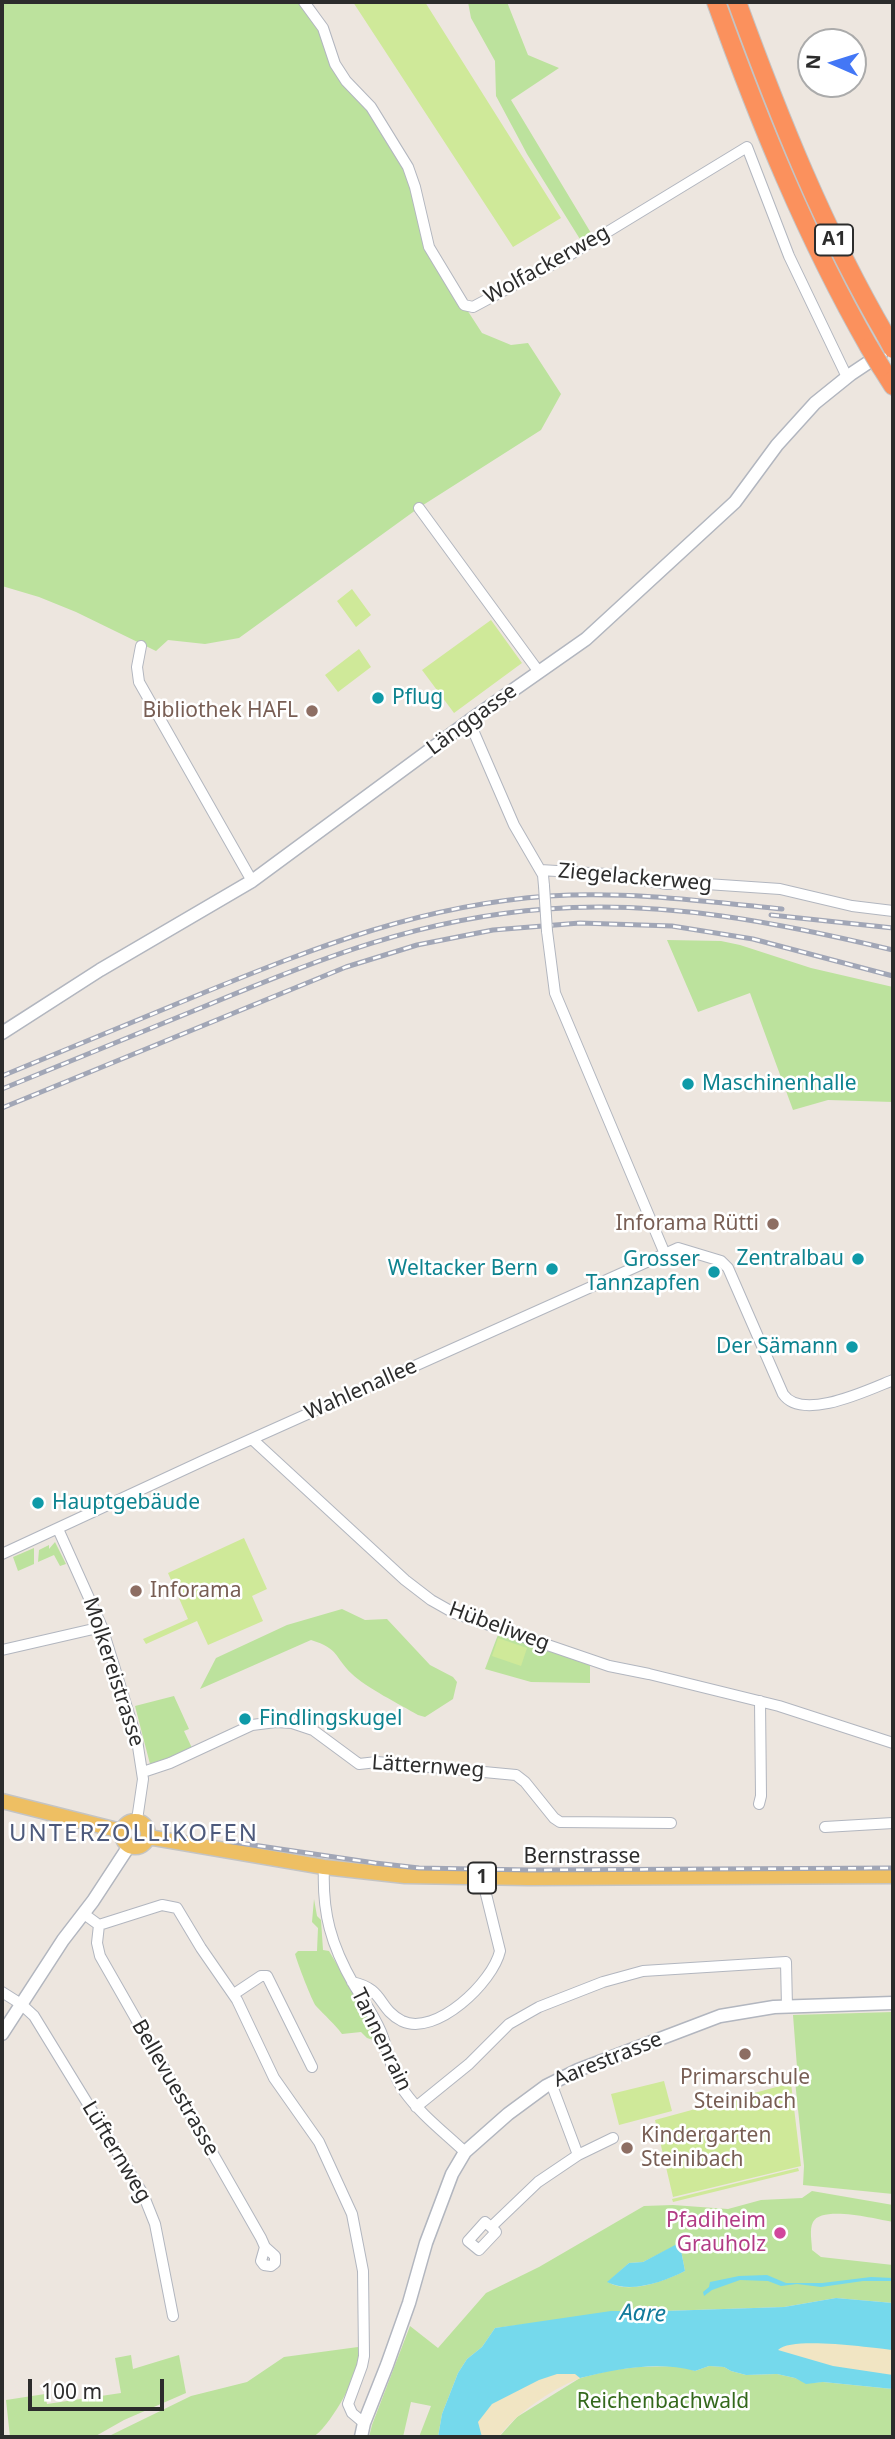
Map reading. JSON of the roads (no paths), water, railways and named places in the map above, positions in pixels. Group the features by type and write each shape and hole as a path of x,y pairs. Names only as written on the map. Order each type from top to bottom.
{"highway":[{"name":"A1","path":"716,2 791,194 823,262 893,386"},
{"name":"A1","path":"737,2 799,164 841,254 891,343"}],"main road":[{"path":"2,1801 121,1831"},
{"path":"137,1820 146,1826 148,1837 141,1846 129,1846 123,1840 121,1831 125,1824 137,1820"},
{"name":"Bernstrasse","path":"148,1837 324,1867 405,1876 893,1876"}],"street":[{"name":"Wolfackerweg","path":"304,2 323,28 335,64 346,81 372,107 408,167 429,247 467,307 473,307 568,256 747,147 789,256 847,377"},
{"name":"Länggasse","path":"2,1033 100,970 253,881 469,721 586,639 725,512 798,420 891,343"},
{"path":"419,508 539,672"},
{"path":"141,646 137,667 139,682 253,881"},
{"name":"Ziegelackerweg","path":"469,721 511,819 540,870 607,874 667,884 692,883 780,890 852,906 893,911"},
{"path":"540,870 555,993 665,1254 678,1248 685,1249 724,1264 733,1277 783,1394 788,1400 804,1405 827,1403 893,1380"},
{"name":"Wahlenallee","path":"2,1555 252,1439 665,1254"},
{"name":"Hübeliweg","path":"252,1439 405,1580 454,1613 609,1667 649,1674 760,1702 893,1743"},
{"name":"Molkereistrasse","path":"58,1528 102,1628 135,1730 143,1772 137,1820"},
{"path":"2,1650 102,1628"},
{"path":"759,1804 760,1702"},
{"name":"Lätternweg","path":"143,1772 170,1763 252,1725 282,1722 313,1730 359,1764 377,1762 516,1774 551,1816 560,1822 671,1823"},
{"path":"825,1827 893,1823"},
{"path":"2,2034 68,1932 84,1914 129,1846"},
{"name":"Tannenrain","path":"324,1867 325,1917 337,1952 381,2032 391,2067 416,2107 466,2152"},
{"path":"352,1982 365,1985 376,1992 393,2015 409,2024 429,2023 457,2006 481,1985 497,1964 500,1951 482,1878"},
{"path":"84,1914 99,1925 162,1905 170,1905 179,1910 193,1936 234,1994 274,2078 318,2141 352,2214 363,2271 362,2366 348,2404 352,2413 364,2423"},
{"name":"Bellevuestrasse","path":"99,1925 97,1942 100,1956 265,2247"},
{"path":"416,2107 468,2064 509,2024 539,2007 603,1982 643,1971 786,1962 787,2007"},
{"path":"234,1994 261,1976 268,1978 312,2067"},
{"name":"Lüfternweg","path":"2,1992 21,2004 34,2017 143,2194 155,2224 173,2316"},
{"name":"Aarestrasse","path":"361,2437 440,2203 452,2175 466,2152 508,2114 551,2083 578,2070 704,2021 743,2011 893,2003"},
{"path":"551,2083 578,2155"},
{"path":"491,2227 538,2182 578,2155 613,2138"}],"water":[{"path":"677,2244 680,2245 685,2271 636,2287 607,2282 629,2263 643,2262"},
{"path":"767,2275 786,2283 822,2283 871,2277 893,2278 893,2281 863,2281 821,2287 797,2284 781,2286 768,2281 740,2280 712,2290 704,2296 703,2292 710,2282 739,2276"},
{"name":"Aare","path":"836,2298 893,2303 893,2350 815,2343 786,2346 778,2350 833,2366 893,2375 893,2389 823,2382 806,2384 777,2374 746,2375 724,2367 709,2366 695,2371 638,2367 580,2378 575,2374 557,2374 492,2404 478,2422 482,2437 438,2437 442,2414 458,2373 495,2328 611,2311 784,2307"}],"railway":[{"path":"2,1076 288,959 372,930 458,908 549,896 607,895 782,909"},
{"path":"2,1089 329,957 413,931 456,921 547,909 635,908 722,916 893,950"},
{"path":"771,915 893,928"},
{"path":"2,1108 346,967 417,945 493,930 580,923 672,926 753,939 893,976"},
{"path":"226,1841 419,1868 893,1868"}],"place":[{"name":"Pflug","path":"378,698"},
{"name":"Bibliothek HAFL","path":"312,711"},
{"name":"Maschinenhalle","path":"688,1084"},
{"name":"Inforama Rütti","path":"773,1224"},
{"name":"Zentralbau","path":"858,1259"},
{"name":"Weltacker Bern","path":"552,1269"},
{"name":"Grosser Tannzapfen","path":"714,1272"},
{"name":"Der Sämann","path":"852,1347"},
{"name":"Hauptgebäude","path":"38,1503"},
{"name":"Inforama","path":"136,1591"},
{"name":"Findlingskugel","path":"245,1719"},
{"name":"Primarschule Steinibach","path":"745,2054"},
{"name":"Kindergarten Steinibach","path":"627,2148"},
{"name":"Pfadiheim Grauholz","path":"780,2233"}],"district":[{"name":"UNTERZOLLIKOFEN","path":"134,1834"}],"park label":[{"name":"Reichenbachwald","path":"663,2402"}]}
